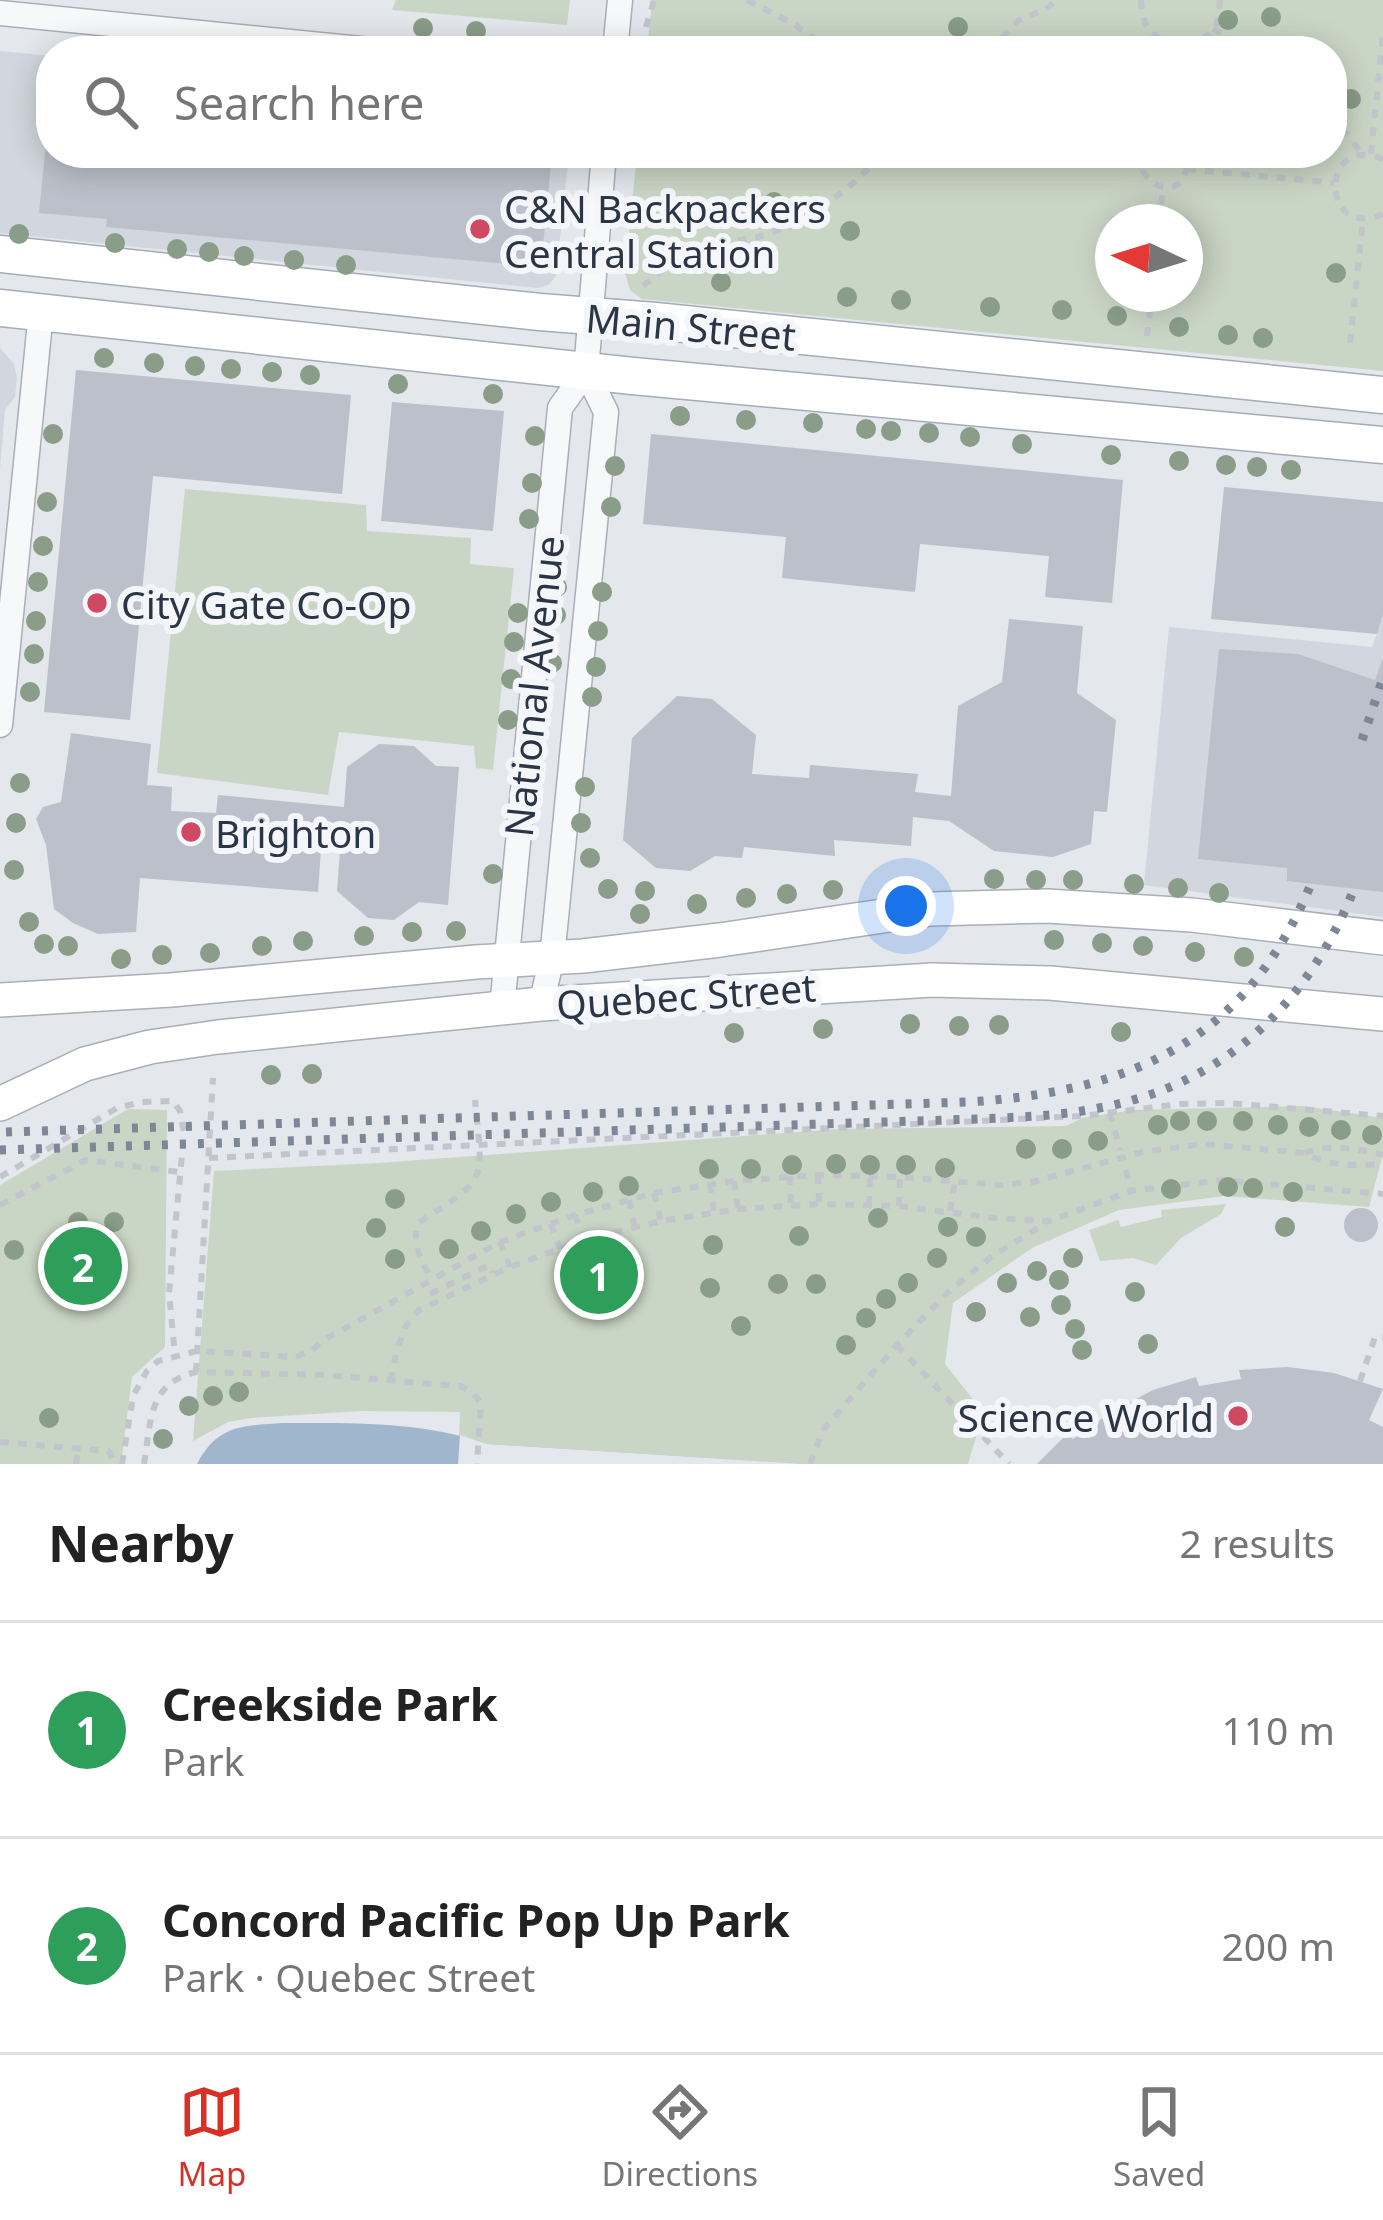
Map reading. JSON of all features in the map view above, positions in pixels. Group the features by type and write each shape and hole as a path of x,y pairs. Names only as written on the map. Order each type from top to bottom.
{"main road":[{"name":"Main Street","path":"0,254 1383,395"},
{"name":"Main Street","path":"0,308 586,371 1383,446"},
{"name":"Quebec Street","path":"0,1000 171,991 552,958 720,940 930,909 1047,906 1192,915 1383,938"},
{"name":"Quebec Street","path":"0,1104 85,1064 150,1047 541,1004 932,980 1050,983 1383,1014"}],"street":[{"path":"616,36 620,0"},
{"path":"0,13 231,36"},
{"name":"National Avenue","path":"541,1004 552,958 606,412 586,371 603,168"},
{"path":"0,725 40,312"},
{"name":"National Avenue","path":"502,1009 560,409 586,371"}],"path":[{"path":"747,0 810,36"},
{"path":"1004,36 1019,20 1058,0"},
{"path":"1142,0 1143,17 1156,36"},
{"path":"1204,36 1213,29 1220,0"},
{"path":"1213,29 1226,36"},
{"path":"1366,154 1383,32"},
{"path":"1347,132 1366,154"},
{"path":"1347,161 1366,154 1383,159"},
{"path":"643,286 690,249 758,237 806,221 867,168"},
{"path":"1143,168 1151,183 1163,188 1181,181 1186,169 1334,183"},
{"path":"1340,168 1334,183 1338,203 1363,219 1383,214"},
{"path":"1162,204 1163,188"},
{"path":"1350,343 1363,219"},
{"path":"1147,336 1150,312"},
{"path":"196,1372 213,1078"},
{"path":"428,1274 416,1249 418,1223 477,1180 475,1100"},
{"path":"0,1177 117,1108 173,1101 184,1133 169,1293 175,1355"},
{"path":"209,1158 1082,1116 1180,1104 1228,1103 1383,1116"},
{"path":"1109,1112 1120,1150"},
{"path":"118,1464 134,1396 158,1361 196,1351 303,1354 500,1243 654,1193 818,1175 1000,1185 1032,1182 1142,1152 1204,1144 1305,1153 1348,1164 1383,1159"},
{"path":"1305,1153 1316,1148 1350,1149 1383,1159"},
{"path":"0,1205 86,1160 179,1172"},
{"path":"1126,1170 1131,1191"},
{"path":"818,1175 819,1204"},
{"path":"790,1176 791,1205"},
{"path":"869,1204 870,1176"},
{"path":"899,1206 900,1177"},
{"path":"810,1464 823,1430 947,1293 991,1257 1049,1221 1131,1191 1222,1180 1383,1193"},
{"path":"734,1181 738,1209"},
{"path":"950,1211 955,1182"},
{"path":"710,1184 713,1213"},
{"path":"654,1193 661,1221"},
{"path":"629,1200 635,1227"},
{"path":"391,1381 405,1327 419,1310 493,1273 635,1227 738,1209 819,1204 899,1206 1049,1221"},
{"path":"575,1215 584,1240"},
{"path":"551,1224 560,1249"},
{"path":"500,1243 510,1267"},
{"path":"430,1294 489,1265 493,1273"},
{"path":"1360,1381 1375,1337 1383,1338"},
{"path":"897,1345 1009,1464"},
{"path":"144,1464 155,1401 167,1384 196,1372 325,1375 460,1386 481,1403 477,1464"},
{"path":"0,1442 109,1451 118,1464"},
{"path":"76,1464 78,1448"}],"shaded area":[{"path":"0,51 36,55 36,168 567,168 556,276 538,288 0,233"},
{"path":"0,348 14,364 17,378 15,397 5,410 0,469"},
{"path":"1383,617 1383,917 1144,885 1169,627 1372,647"}],"green space":[{"path":"396,0 570,0 567,25 392,10"},
{"path":"652,0 1383,0 1383,371 642,299 630,290 625,273 636,168 1347,168 1347,36 648,36"},
{"path":"185,489 366,505 367,531 471,538 470,564 514,568 493,770 476,768 474,746 339,732 328,795 157,773"},
{"path":"1303,1106 1383,1118 1383,1154 1369,1207 1224,1196 1119,1210 1032,1248 953,1303 945,1364 990,1421 977,1434 968,1464 458,1464 460,1412 362,1411 251,1418 228,1422 193,1441 214,1171 839,1129 1066,1126 1082,1118 1133,1110"},
{"path":"128,1109 167,1110 165,1347 132,1377 121,1464 0,1464 0,1185"},
{"path":"1226,1204 1221,1214 1181,1238 1156,1265 1133,1258 1100,1261 1089,1230 1118,1220 1121,1227 1162,1217 1161,1210"}],"water":[{"path":"283,1423 386,1425 487,1444 804,1464 197,1464 223,1434"}],"pier":[{"name":"Science World","path":"1383,1334 1383,1464 986,1464 1104,1440 1213,1367"},
{"path":"460,1435 487,1444 804,1464 458,1464"}],"building":[{"path":"43,168 551,168 541,267 106,227 107,219 39,213"},
{"name":"City Gate Co-Op","path":"76,370 351,395 342,494 153,476 130,720 44,712"},
{"path":"392,402 504,411 493,531 381,521"},
{"path":"651,434 1123,480 1112,603 1045,597 1049,556 920,544 915,592 782,578 786,537 643,524"},
{"path":"1224,487 1383,502 1383,615 1377,634 1211,619"},
{"path":"1009,619 1083,626 1077,693 1116,720 1107,812 1094,811 1091,844 1053,857 994,851 949,821 913,817 911,846 834,840 835,856 744,847 742,858 715,856 690,871 656,868 623,840 632,738 677,696 712,699 756,735 752,774 809,778 810,765 918,774 915,792 951,796 958,706 1002,682"},
{"path":"1219,649 1298,654 1375,680 1383,658 1383,892 1287,881 1287,868 1198,859"},
{"name":"Brighton","path":"71,733 151,744 147,785 172,787 171,811 216,813 218,795 344,807 347,767 379,744 414,746 436,766 459,767 448,905 419,902 394,920 368,918 337,891 340,851 321,849 318,892 140,878 136,932 98,934 73,923 54,909 46,845 36,819 43,807 61,802"},
{"path":"1361,1208 1373,1213 1378,1225 1373,1237 1361,1242 1349,1237 1344,1225 1349,1213"},
{"name":"Science World","path":"1288,1367 1334,1373 1383,1389 1369,1420 1383,1427 1383,1464 1037,1464 1067,1434 1073,1439 1153,1390 1196,1377 1199,1386 1241,1379 1239,1370"}],"railway":[{"path":"1362,740 1383,678"},
{"path":"6,1132 968,1102 1081,1086 1131,1070 1217,1020 1253,983 1284,938 1311,884"},
{"path":"0,1150 979,1119 1099,1108 1185,1080 1256,1033 1312,969 1354,889"}],"place":[{"name":"C&N Backpackers Central Station","path":"480,229"},
{"name":"City Gate Co-Op","path":"97,603"},
{"name":"Brighton","path":"191,832"},
{"name":"Concord Pacific Pop Up Park","path":"83,1266"},
{"name":"Creekside Park","path":"599,1275"},
{"name":"Science World","path":"1238,1416"}]}
